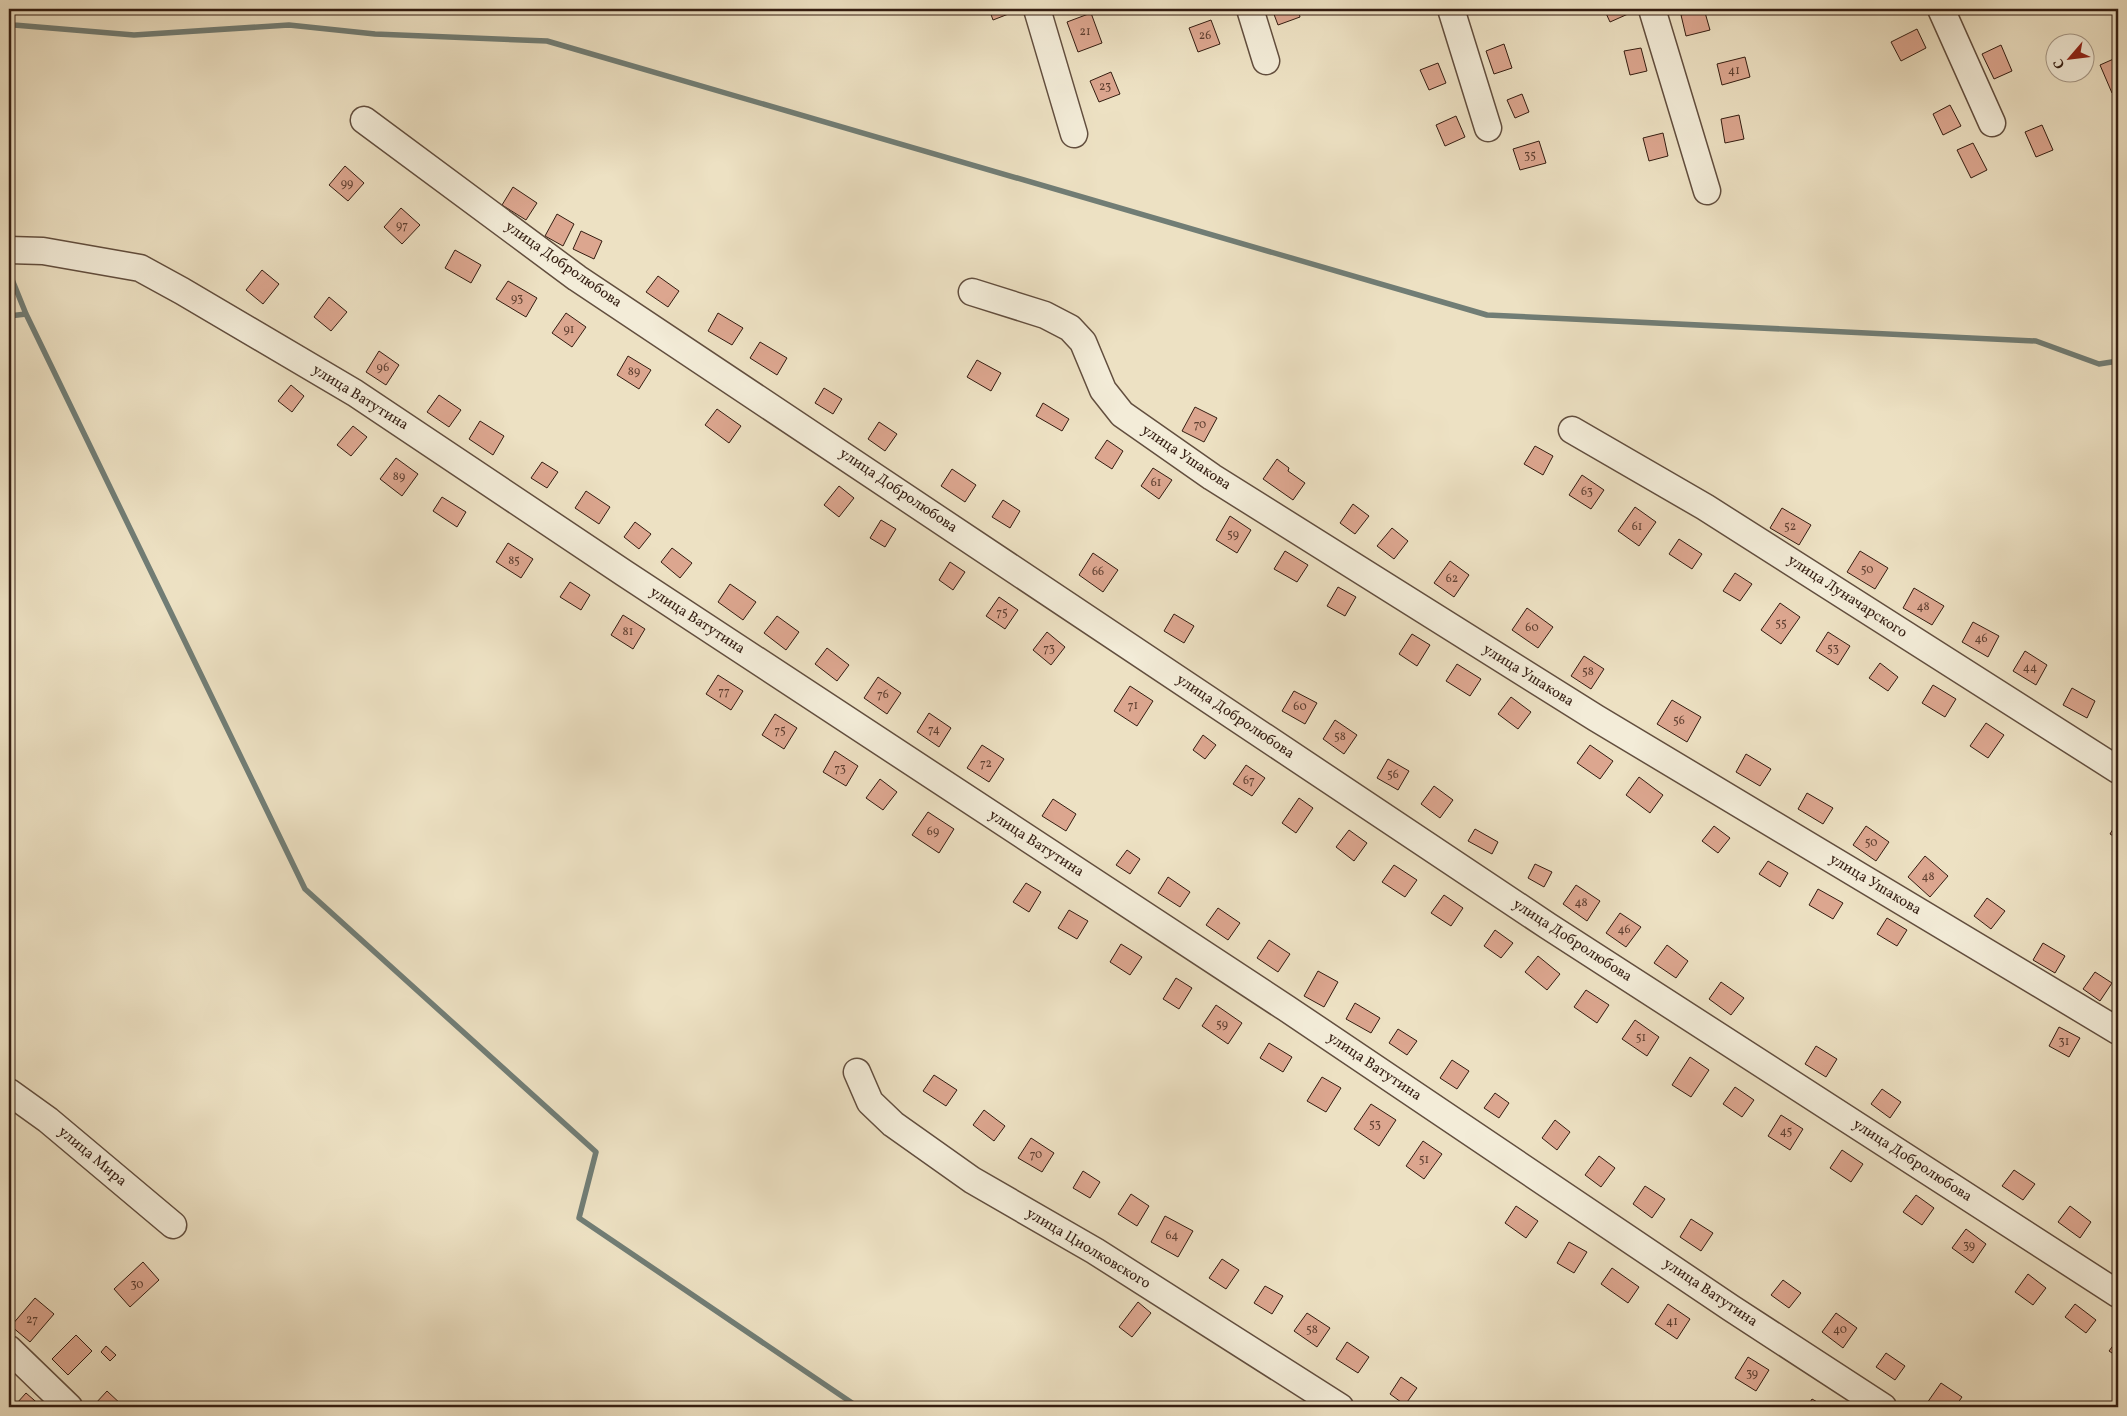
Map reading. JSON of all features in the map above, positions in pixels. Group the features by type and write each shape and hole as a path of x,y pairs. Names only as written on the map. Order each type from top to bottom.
{"street":[{"path":"1037,9 1074,134"},
{"path":"1250,9 1266,61"},
{"path":"1451,9 1488,128"},
{"path":"1652,9 1707,191"},
{"path":"1941,9 1992,123"},
{"name":"улица Добролюбова","path":"364,120 577,278 1548,926 2118,1294"},
{"name":"улица Ватутина","path":"9,250 43,251 140,268 356,393 624,573 1286,1008 1731,1308 1883,1407"},
{"name":"улица Ушакова","path":"972,292 1045,315 1070,328 1083,342 1103,390 1122,414 1212,477 1596,718 2118,1031"},
{"name":"улица Луначарского","path":"1572,430 1705,507 2118,770"},
{"name":"улица Циолковского","path":"857,1072 870,1102 893,1124 972,1180 1095,1252 1340,1407"},
{"name":"улица Мира","path":"9,1092 48,1120 174,1226"},
{"path":"9,1349 68,1407"}],"building":[{"path":"989,9 1009,9 1011,13 993,20"},
{"path":"1272,9 1298,9 1300,17 1278,25"},
{"path":"1604,9 1626,9 1628,14 1610,22"},
{"path":"1704,9 1710,30 1686,36 1681,15"},
{"path":"1091,13 1102,43 1078,52 1067,22"},
{"path":"1211,20 1220,44 1198,52 1189,28"},
{"path":"1917,29 1926,48 1901,61 1891,42"},
{"path":"1504,44 1512,68 1494,74 1486,51"},
{"path":"2001,45 2012,71 1994,79 1982,54"},
{"path":"1641,48 1647,71 1630,75 1624,51"},
{"path":"1745,57 1750,77 1722,85 1717,64"},
{"path":"2118,57 2118,90 2112,93 2100,65"},
{"path":"1438,63 1446,83 1429,90 1420,70"},
{"path":"1111,72 1120,94 1099,102 1090,81"},
{"path":"1522,94 1529,112 1515,118 1507,100"},
{"path":"1950,105 1961,126 1943,135 1933,114"},
{"path":"1739,115 1744,139 1725,143 1721,119"},
{"path":"1456,116 1465,137 1445,146 1436,125"},
{"path":"2042,125 2053,150 2036,157 2025,132"},
{"path":"1663,133 1668,156 1649,161 1643,138"},
{"path":"1539,141 1546,163 1520,170 1513,149"},
{"path":"1973,143 1987,170 1971,178 1957,150"},
{"path":"345,166 364,183 348,201 329,185"},
{"path":"513,187 537,203 526,220 502,205"},
{"path":"401,208 420,225 402,244 384,227"},
{"path":"557,214 574,224 563,246 545,236"},
{"path":"581,231 602,241 594,259 573,249"},
{"path":"455,250 481,265 471,283 445,268"},
{"path":"262,270 279,284 263,304 246,290"},
{"path":"658,276 679,291 668,307 646,292"},
{"path":"508,281 537,298 526,317 496,299"},
{"path":"329,297 347,312 331,331 314,317"},
{"path":"566,313 586,327 572,347 552,333"},
{"path":"718,313 743,328 732,345 708,331"},
{"path":"760,342 787,358 777,375 750,358"},
{"path":"379,351 399,365 386,385 366,372"},
{"path":"628,356 651,370 639,389 617,375"},
{"path":"977,360 1001,373 991,391 967,377"},
{"path":"291,385 304,396 292,412 278,401"},
{"path":"824,388 842,399 833,414 815,403"},
{"path":"439,395 461,410 449,427 427,412"},
{"path":"1043,403 1069,419 1062,431 1036,416"},
{"path":"1195,407 1217,418 1204,442 1182,431"},
{"path":"717,409 741,426 729,443 705,425"},
{"path":"480,421 504,436 493,455 469,439"},
{"path":"879,422 897,434 885,451 868,439"},
{"path":"353,426 367,437 351,456 337,445"},
{"path":"1107,440 1123,451 1112,469 1095,458"},
{"path":"1535,446 1553,456 1543,475 1524,464"},
{"path":"396,458 418,474 402,496 380,479"},
{"path":"1277,459 1289,468 1288,471 1305,483 1293,500 1263,479"},
{"path":"542,462 558,472 547,488 531,478"},
{"path":"1153,468 1172,480 1159,499 1141,486"},
{"path":"952,469 976,485 965,502 941,486"},
{"path":"1582,475 1604,490 1591,509 1569,495"},
{"path":"839,486 854,498 839,517 824,505"},
{"path":"586,491 610,507 599,524 575,508"},
{"path":"442,497 466,512 457,527 433,511"},
{"path":"1003,500 1020,511 1010,528 992,517"},
{"path":"1353,504 1369,516 1355,534 1340,523"},
{"path":"1635,507 1656,522 1639,546 1618,531"},
{"path":"1782,508 1811,525 1799,545 1770,528"},
{"path":"1230,516 1251,530 1237,553 1216,540"},
{"path":"881,520 896,529 885,547 870,538"},
{"path":"635,522 651,534 639,549 624,537"},
{"path":"1392,528 1408,541 1394,559 1377,546"},
{"path":"1679,539 1702,554 1692,569 1669,554"},
{"path":"508,543 533,559 521,578 496,562"},
{"path":"672,548 692,563 680,578 661,562"},
{"path":"1285,551 1308,565 1297,582 1274,569"},
{"path":"1860,551 1888,568 1875,589 1847,572"},
{"path":"1093,553 1118,570 1103,592 1079,575"},
{"path":"1450,561 1469,575 1454,597 1434,583"},
{"path":"950,562 965,572 953,590 939,580"},
{"path":"1735,573 1752,584 1740,601 1723,591"},
{"path":"570,582 590,595 581,610 560,597"},
{"path":"730,584 756,602 743,620 718,602"},
{"path":"1338,587 1356,597 1345,616 1327,606"},
{"path":"1914,588 1944,606 1932,625 1903,608"},
{"path":"999,597 1018,610 1005,629 986,616"},
{"path":"1780,603 1800,617 1781,644 1761,630"},
{"path":"1527,608 1553,627 1538,648 1512,630"},
{"path":"1174,614 1194,626 1184,643 1164,631"},
{"path":"623,615 645,629 633,649 611,635"},
{"path":"777,616 799,632 786,650 764,633"},
{"path":"1973,622 1999,636 1988,657 1962,642"},
{"path":"1047,632 1065,647 1051,665 1033,650"},
{"path":"1828,632 1850,646 1838,665 1816,651"},
{"path":"1412,634 1430,645 1417,666 1399,654"},
{"path":"827,648 849,665 837,681 815,664"},
{"path":"2025,651 2047,665 2036,685 2013,671"},
{"path":"1584,656 1604,669 1591,689 1571,676"},
{"path":"1880,663 1898,677 1888,691 1869,678"},
{"path":"1457,664 1481,679 1470,696 1446,681"},
{"path":"718,675 743,691 731,710 706,694"},
{"path":"878,677 901,693 887,714 864,698"},
{"path":"1933,685 1956,699 1945,717 1922,703"},
{"path":"1130,686 1153,701 1137,726 1114,711"},
{"path":"2072,688 2095,701 2087,718 2063,705"},
{"path":"1294,691 1317,703 1305,724 1282,711"},
{"path":"1511,697 1531,712 1518,729 1498,714"},
{"path":"1672,700 1701,717 1687,742 1657,724"},
{"path":"929,713 951,728 939,747 917,732"},
{"path":"775,714 797,728 784,749 762,735"},
{"path":"1335,720 1357,735 1344,754 1323,739"},
{"path":"1986,723 2004,735 1988,758 1970,746"},
{"path":"1203,735 1216,745 1205,759 1193,750"},
{"path":"982,745 1004,759 989,782 967,768"},
{"path":"1590,745 1613,761 1600,779 1577,763"},
{"path":"835,751 858,766 846,786 823,772"},
{"path":"1746,754 1771,769 1760,786 1736,772"},
{"path":"1388,759 1409,771 1398,790 1377,778"},
{"path":"1246,765 1265,778 1252,796 1233,784"},
{"path":"1639,777 1663,795 1650,813 1626,795"},
{"path":"880,779 897,792 883,810 866,798"},
{"path":"1434,786 1453,800 1440,818 1421,804"},
{"path":"1807,793 1833,808 1823,824 1798,809"},
{"path":"1299,798 1313,808 1296,833 1282,823"},
{"path":"1053,799 1076,814 1066,831 1042,816"},
{"path":"928,812 954,829 939,853 912,835"},
{"path":"2118,821 2118,839 2110,834"},
{"path":"1714,826 1730,838 1718,853 1702,841"},
{"path":"1866,826 1889,842 1876,861 1853,845"},
{"path":"1475,829 1498,842 1492,854 1468,841"},
{"path":"1349,830 1367,843 1354,861 1336,847"},
{"path":"1127,850 1140,859 1130,874 1116,865"},
{"path":"1925,856 1948,876 1930,897 1908,877"},
{"path":"1768,861 1788,873 1780,887 1759,874"},
{"path":"1535,864 1552,872 1544,887 1528,878"},
{"path":"1394,865 1417,880 1405,897 1382,882"},
{"path":"1168,877 1190,892 1180,907 1158,893"},
{"path":"1026,883 1041,892 1029,912 1013,902"},
{"path":"1576,885 1600,901 1587,921 1563,904"},
{"path":"1818,889 1843,903 1833,919 1809,905"},
{"path":"1444,895 1463,908 1451,926 1431,913"},
{"path":"1987,898 2005,911 1991,929 1974,916"},
{"path":"1218,908 1240,923 1228,940 1206,925"},
{"path":"1069,910 1088,921 1077,939 1058,928"},
{"path":"1620,913 1641,927 1626,947 1606,933"},
{"path":"1887,918 1907,930 1897,946 1877,934"},
{"path":"1495,930 1513,943 1501,958 1484,946"},
{"path":"1269,940 1290,954 1278,972 1257,958"},
{"path":"2043,943 2065,956 2055,973 2033,960"},
{"path":"1121,944 1142,957 1130,975 1110,962"},
{"path":"1667,945 1688,961 1676,978 1654,963"},
{"path":"1538,956 1560,974 1547,990 1525,972"},
{"path":"1318,971 1338,982 1324,1007 1304,996"},
{"path":"2095,972 2112,983 2100,1001 2083,989"},
{"path":"1176,978 1192,988 1179,1009 1163,999"},
{"path":"1721,982 1744,998 1731,1015 1709,999"},
{"path":"1586,990 1609,1005 1597,1023 1574,1007"},
{"path":"1355,1003 1380,1018 1371,1033 1346,1019"},
{"path":"1216,1005 1242,1023 1228,1044 1202,1026"},
{"path":"1635,1020 1659,1037 1647,1056 1622,1039"},
{"path":"2059,1027 2080,1038 2069,1057 2049,1046"},
{"path":"1398,1029 1417,1041 1407,1055 1389,1043"},
{"path":"1269,1043 1292,1057 1283,1072 1260,1058"},
{"path":"1816,1046 1837,1059 1826,1077 1805,1064"},
{"path":"1690,1057 1709,1070 1691,1097 1672,1085"},
{"path":"1452,1060 1469,1071 1457,1089 1440,1078"},
{"path":"934,1075 957,1090 946,1106 923,1091"},
{"path":"1322,1077 1341,1088 1326,1112 1307,1101"},
{"path":"1735,1087 1754,1100 1742,1117 1723,1104"},
{"path":"1882,1089 1901,1102 1890,1118 1871,1104"},
{"path":"1495,1093 1509,1103 1499,1118 1484,1108"},
{"path":"1371,1104 1396,1120 1379,1146 1354,1129"},
{"path":"984,1110 1005,1126 994,1141 973,1125"},
{"path":"1781,1115 1803,1129 1790,1150 1768,1136"},
{"path":"1555,1120 1570,1132 1557,1150 1542,1138"},
{"path":"1031,1138 1054,1153 1042,1172 1018,1158"},
{"path":"1423,1141 1442,1154 1424,1179 1406,1166"},
{"path":"1842,1150 1863,1164 1851,1182 1830,1168"},
{"path":"1599,1156 1615,1168 1601,1187 1585,1175"},
{"path":"2014,1170 2035,1184 2023,1200 2002,1186"},
{"path":"1083,1171 1100,1182 1090,1198 1073,1188"},
{"path":"1645,1186 1665,1199 1652,1218 1633,1204"},
{"path":"1131,1194 1149,1206 1137,1226 1118,1214"},
{"path":"1916,1195 1934,1208 1922,1225 1903,1212"},
{"path":"1516,1206 1538,1221 1526,1238 1505,1223"},
{"path":"2070,1206 2091,1222 2080,1238 2058,1222"},
{"path":"1165,1216 1193,1231 1178,1257 1151,1242"},
{"path":"1691,1219 1713,1233 1701,1251 1680,1237"},
{"path":"1966,1229 1986,1244 1973,1263 1952,1248"},
{"path":"1569,1242 1587,1252 1574,1273 1557,1263"},
{"path":"1222,1259 1239,1270 1226,1289 1209,1278"},
{"path":"143,1262 159,1280 130,1307 114,1289"},
{"path":"1612,1268 1639,1287 1628,1303 1601,1284"},
{"path":"2028,1274 2046,1288 2033,1305 2015,1292"},
{"path":"1783,1280 1801,1293 1789,1308 1771,1295"},
{"path":"1265,1286 1283,1296 1272,1314 1254,1303"},
{"path":"35,1298 54,1314 30,1342 11,1326"},
{"path":"1138,1302 1151,1313 1132,1337 1119,1327"},
{"path":"1668,1304 1690,1319 1677,1339 1655,1324"},
{"path":"2075,1304 2096,1320 2086,1333 2065,1317"},
{"path":"1307,1313 1330,1328 1317,1347 1294,1331"},
{"path":"1836,1313 1857,1328 1843,1348 1822,1332"},
{"path":"76,1335 92,1351 68,1375 52,1359"},
{"path":"2118,1339 2118,1357 2109,1351"},
{"path":"1347,1342 1369,1357 1358,1373 1336,1359"},
{"path":"106,1346 116,1355 110,1361 101,1352"},
{"path":"1886,1353 1905,1366 1895,1380 1876,1367"},
{"path":"1748,1357 1769,1370 1756,1391 1735,1378"},
{"path":"1401,1377 1417,1388 1405,1405 1390,1394"},
{"path":"1941,1383 1962,1397 1955,1407 1933,1407 1927,1403"},
{"path":"107,1391 122,1407 99,1407 95,1404"},
{"path":"26,1393 42,1407 11,1407 9,1405 9,1395 17,1403"},
{"path":"1812,1399 1826,1407 1807,1407"}],"waterway":[{"path":"9,23 14,25 134,35 289,25 375,34 547,41 1487,315 2036,341 2099,364 2118,361"},
{"path":"9,272 26,314 305,889 596,1152 579,1218 858,1407"},
{"path":"9,316 26,314"}]}
